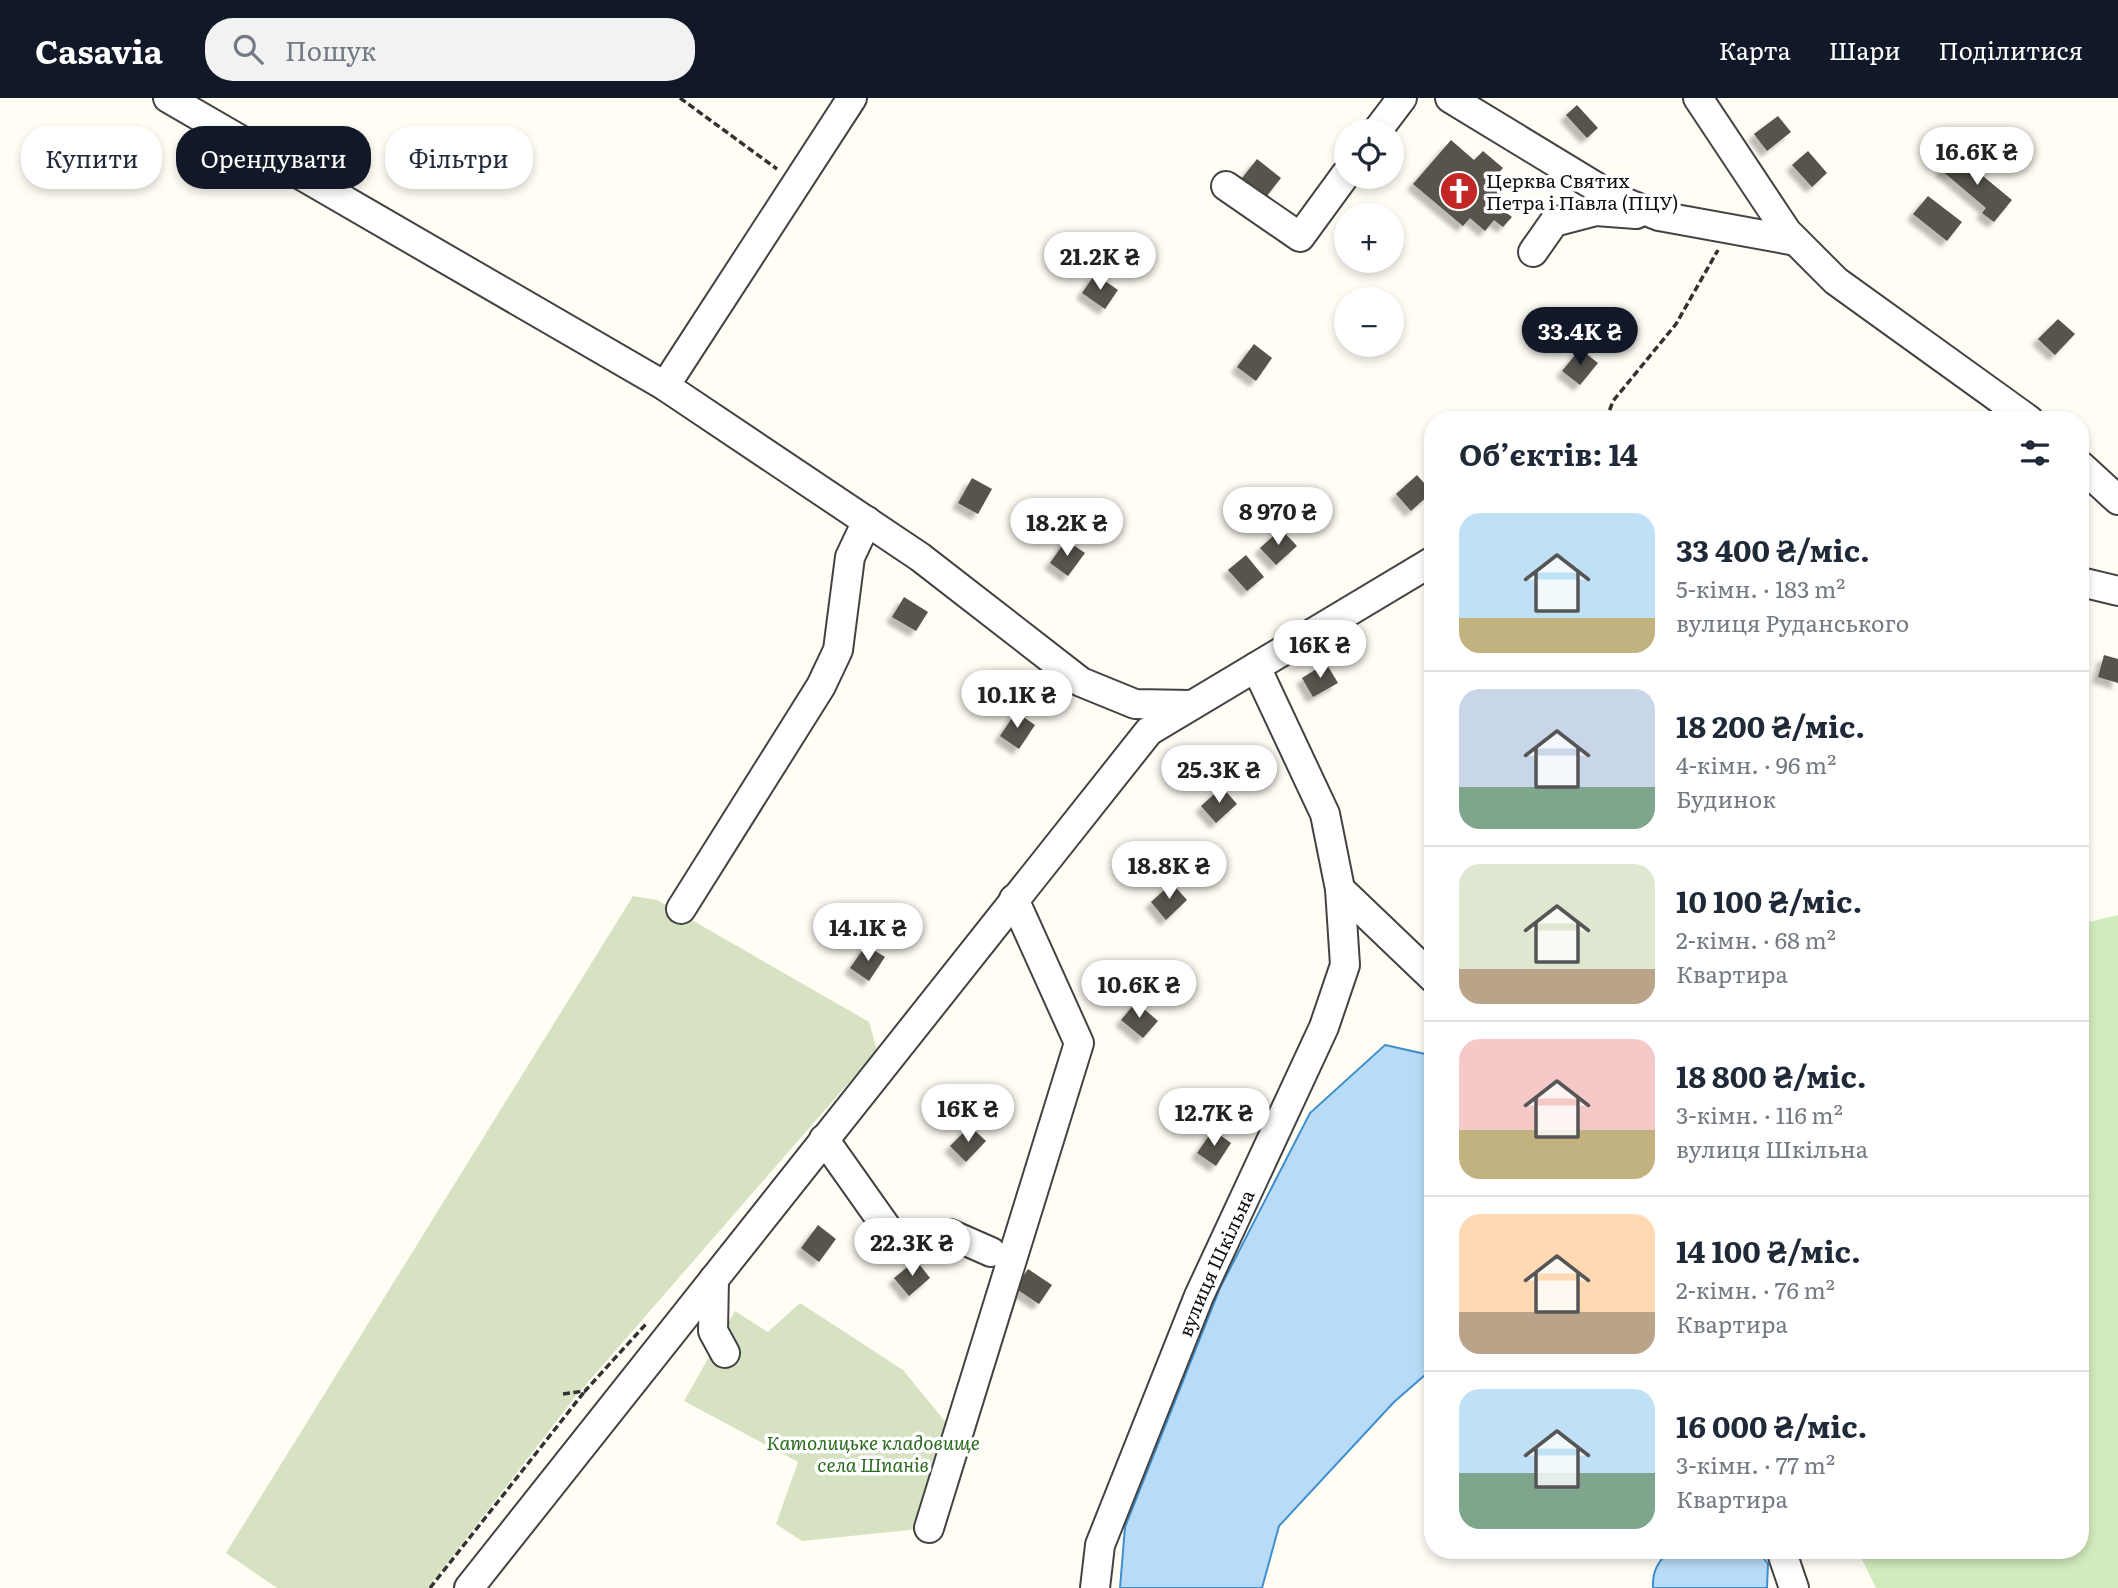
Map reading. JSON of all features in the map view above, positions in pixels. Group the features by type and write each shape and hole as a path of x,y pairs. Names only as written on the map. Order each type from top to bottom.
{"street":[{"path":"169,98 665,386 920,557 1081,682 1135,704 1192,705"},
{"path":"665,386 852,98"},
{"path":"1386,119 1402,98"},
{"path":"1450,98 1616,199 1659,216"},
{"path":"1698,98 1762,199 1796,241 1854,295 2016,411"},
{"path":"1226,186 1300,237 1335,189"},
{"path":"1534,252 1554,222 1596,211 1659,216 1796,241"},
{"path":"2089,473 2118,500"},
{"path":"681,909 821,687 838,650 850,557 867,521"},
{"path":"469,1588 1013,899 1149,731 1424,566"},
{"path":"2089,587 2118,591"},
{"name":"вулиця Шкільна","path":"1095,1588 1100,1545 1199,1296 1324,1027 1345,965 1340,889 1325,814 1256,667"},
{"path":"1340,889 1424,969"},
{"path":"929,1528 1079,1043 1013,899"},
{"path":"824,1139 894,1238 950,1234 991,1252"},
{"path":"713,1279 713,1331 725,1353"},
{"path":"1784,1559 1794,1588"}],"path":[{"path":"680,98 797,183"},
{"path":"1609,411 1613,401 1676,324 1729,230"},
{"path":"430,1588 585,1391"}],"green space":[{"path":"633,896 657,900 869,1022 877,1050 575,1397 428,1588 277,1588 226,1553"},
{"path":"2118,915 2118,1588 1876,1588 1862,1559 2089,1559 2089,922"},
{"name":"Католицьке кладовище села Шпанів","path":"800,1303 903,1370 957,1436 929,1528 802,1541 776,1524 798,1462 684,1401 735,1311 768,1332"}],"water":[{"path":"1385,1045 1424,1054 1424,1376 1394,1402 1279,1526 1262,1588 1120,1588 1125,1527 1220,1288 1310,1113"},
{"path":"1662,1559 1764,1559 1768,1564 1767,1588 1653,1588 1657,1567"}],"building":[{"path":"1577,105 1598,128 1587,138 1566,115"},
{"path":"1778,116 1791,132 1767,151 1754,134"},
{"name":"Церква Святих Петра і Павла (ПЦУ)","path":"1451,140 1474,160 1483,151 1503,168 1489,184 1506,199 1499,207 1512,217 1503,227 1494,220 1485,231 1470,218 1463,226 1413,184"},
{"path":"1808,151 1827,173 1812,187 1792,165"},
{"path":"1955,153 2012,200 1994,222 1982,213 1986,208 1941,170"},
{"path":"1257,159 1281,178 1263,201 1239,182"},
{"path":"1928,196 1962,222 1947,241 1913,214"},
{"path":"1095,274 1118,290 1105,309 1082,293"},
{"path":"2058,319 2075,334 2055,355 2038,339"},
{"path":"1254,344 1272,358 1256,381 1237,367"},
{"path":"1580,349 1598,363 1580,385 1562,371"},
{"path":"1417,475 1424,483 1424,499 1411,511 1396,494"},
{"path":"972,478 992,489 978,514 958,503"},
{"path":"1281,529 1297,546 1276,565 1260,548"},
{"path":"1066,540 1085,553 1068,576 1050,563"},
{"path":"1246,555 1264,577 1247,591 1228,570"},
{"path":"904,597 928,612 916,631 892,617"},
{"path":"2104,655 2118,659 2118,683 2098,677"},
{"path":"1326,663 1338,683 1313,697 1302,678"},
{"path":"1016,712 1035,725 1019,749 1000,736"},
{"path":"1222,787 1237,804 1216,823 1201,806"},
{"path":"1172,883 1187,900 1166,920 1151,902"},
{"path":"866,945 885,957 869,981 850,968"},
{"path":"1136,1002 1158,1021 1143,1038 1121,1020"},
{"path":"970,1126 986,1141 966,1162 950,1146"},
{"path":"1213,1130 1231,1143 1216,1166 1197,1153"},
{"path":"818,1225 836,1239 819,1262 801,1248"},
{"path":"916,1260 930,1278 909,1296 894,1278"},
{"path":"1028,1269 1052,1285 1039,1304 1015,1288"}],"place":[{"name":"Церква Святих Петра і Павла (ПЦУ)","path":"1459,191"}]}
